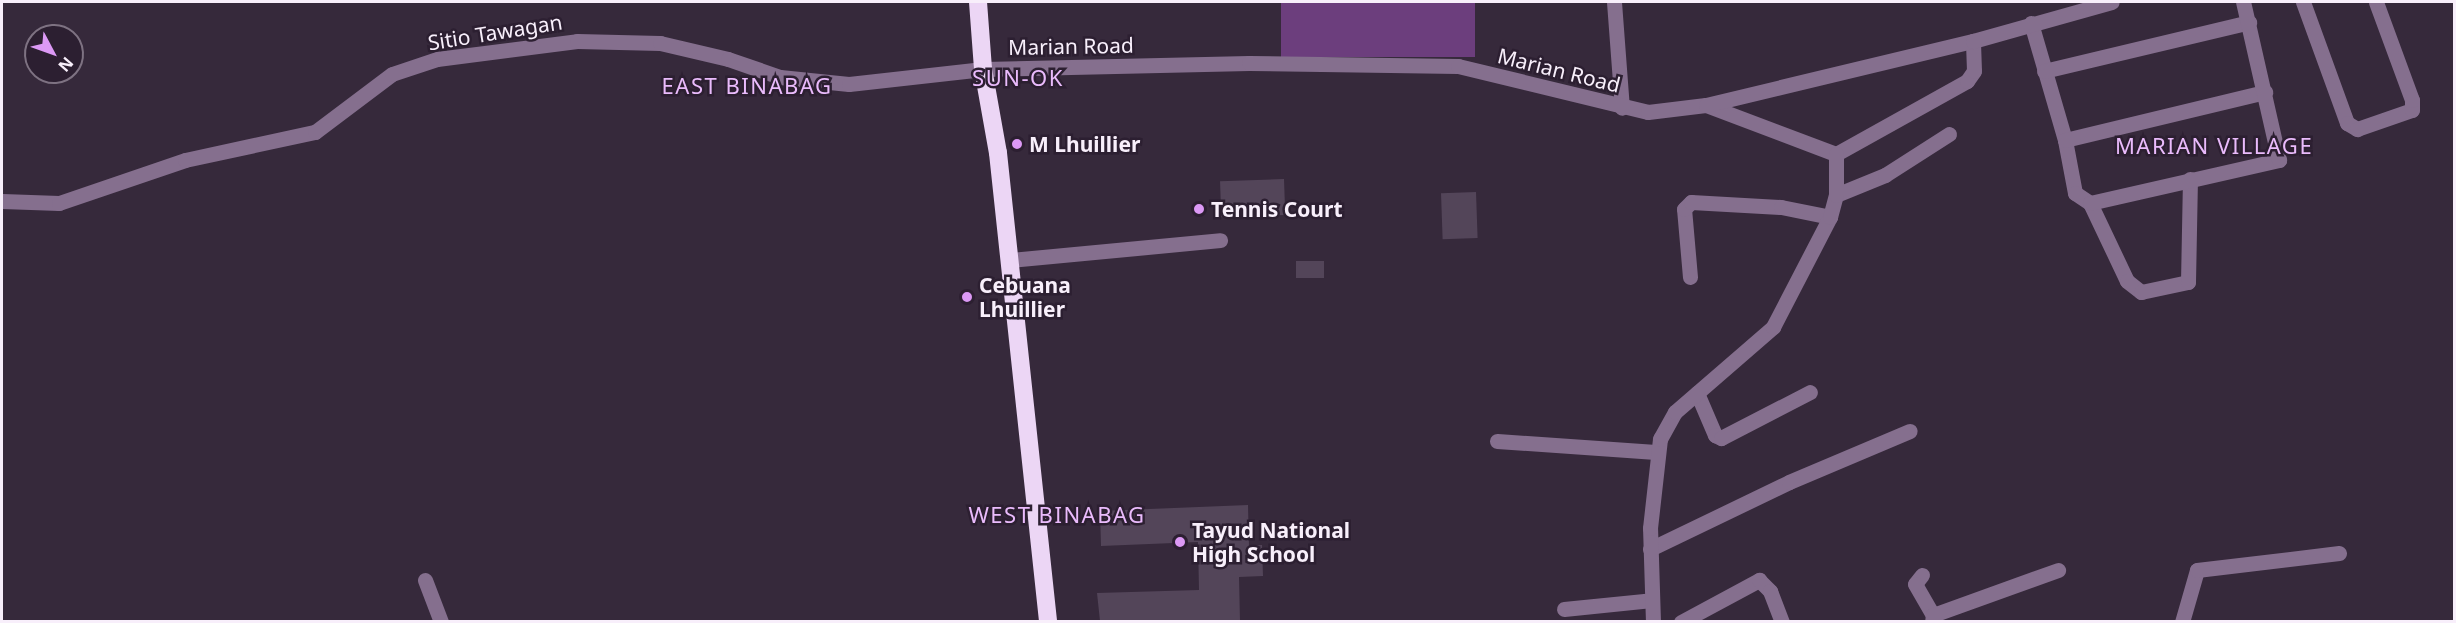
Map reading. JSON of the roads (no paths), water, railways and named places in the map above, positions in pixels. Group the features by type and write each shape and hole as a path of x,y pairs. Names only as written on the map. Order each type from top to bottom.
{"highway":[{"path":"978,2 983,69 998,153 1048,621"}],"street":[{"path":"1614,2 1622,108"},
{"name":"Marian Road","path":"983,69 1249,63 1458,66 1622,108 1648,112 1706,105 1973,40 2112,2"},
{"path":"2090,203 2279,160 2243,2"},
{"path":"2303,2 2346,123 2357,129 2412,110 2376,2"},
{"path":"2044,71 2249,22"},
{"path":"2031,23 2065,140 2076,193 2090,203 2133,286 2141,292 2188,282 2190,179"},
{"path":"1706,105 1836,154 1967,81 1974,71 1973,40"},
{"name":"Sitio Tawagan","path":"2,201 59,203 185,160 315,132 392,74 458,56 578,41 660,43 728,59 780,77 849,84 983,69"},
{"path":"2065,140 2265,92"},
{"path":"1836,195 1885,175 1949,134"},
{"path":"1653,621 1650,549 1656,452 1675,412 1773,327 1830,217 1836,195 1836,154"},
{"path":"1690,277 1684,209 1690,202 1780,207 1830,217"},
{"path":"1010,260 1220,240"},
{"path":"1697,393 1715,435 1721,438 1810,392"},
{"path":"1650,549 1789,482 1910,431"},
{"path":"1497,441 1656,452"},
{"path":"2182,621 2197,570 2339,552"},
{"path":"1922,575 1915,584 1917,594 1933,618 2058,570"},
{"path":"425,580 441,621"},
{"path":"1682,621 1759,580 1770,591 1782,621"},
{"path":"1564,609 1652,600"}],"place":[{"name":"M Lhuillier","path":"1017,144"},
{"name":"Tennis Court","path":"1199,209"},
{"name":"Cebuana Lhuillier","path":"967,297"},
{"name":"Tayud National High School","path":"1180,542"}],"district":[{"name":"SUN-OK","path":"1018,78"},
{"name":"EAST BINABAG","path":"747,86"},
{"name":"MARIAN VILLAGE","path":"2214,146"},
{"name":"WEST BINABAG","path":"1057,515"}]}
